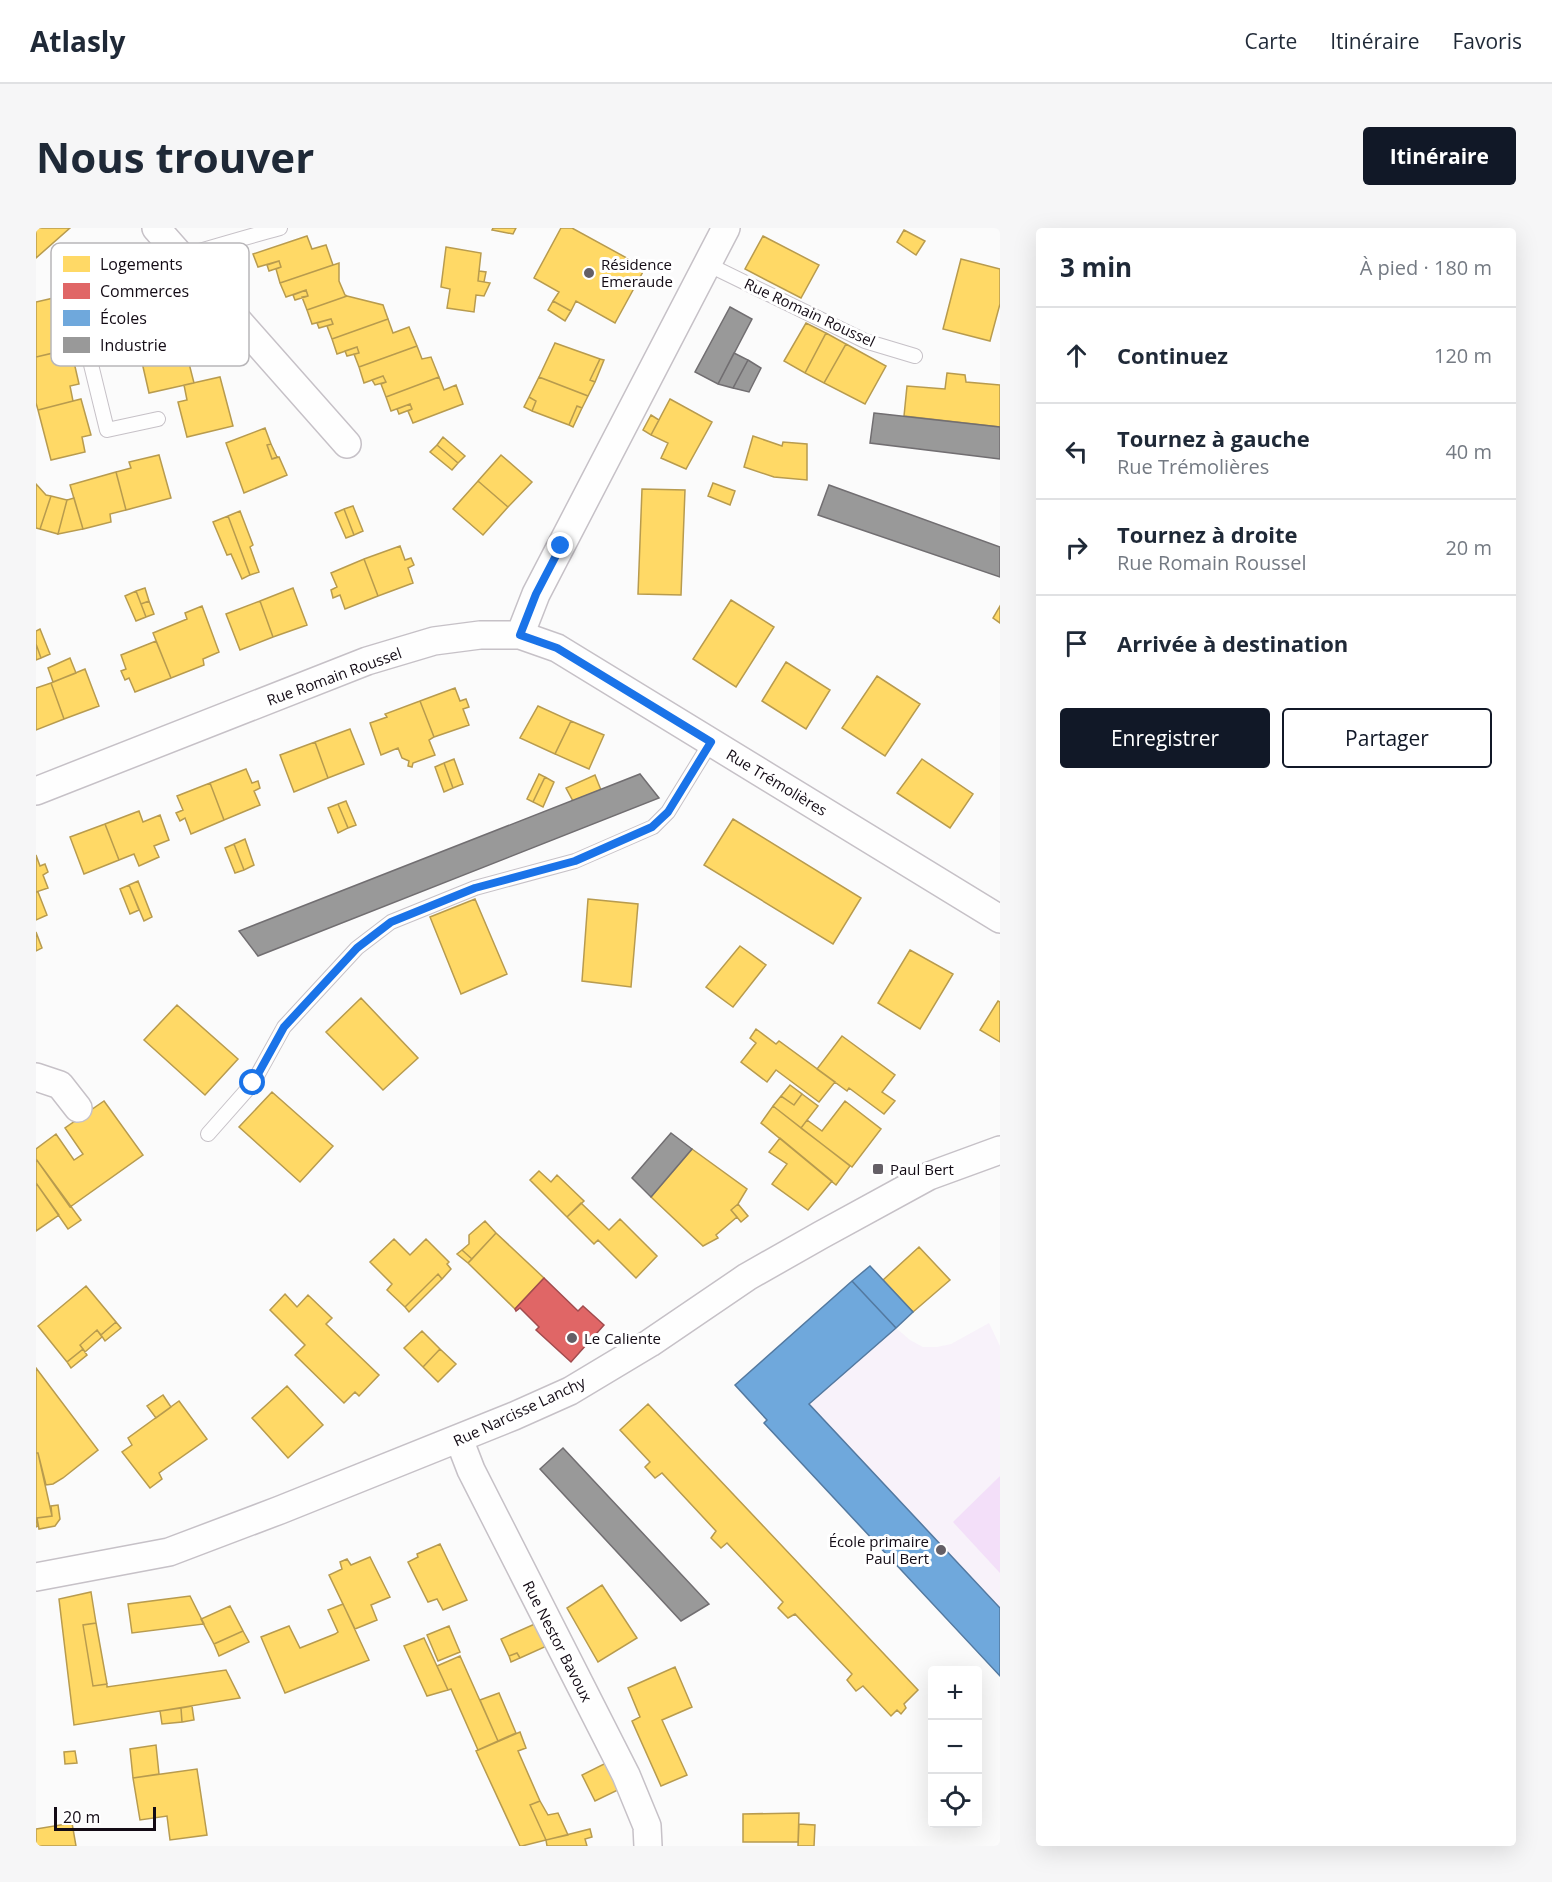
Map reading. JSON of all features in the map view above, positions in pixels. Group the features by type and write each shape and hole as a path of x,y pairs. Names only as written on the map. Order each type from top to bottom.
{"street":[{"path":"156,228 170,243"},
{"path":"520,635 536,594 726,228"},
{"path":"249,332 347,444"},
{"name":"Rue Romain Roussel","path":"36,791 367,661 434,641 480,634 520,635"},
{"name":"Rue Trémolières","path":"520,635 557,648 1000,919"},
{"path":"36,1077 60,1085 78,1108"},
{"name":"Rue Narcisse Lanchy","path":"36,1577 169,1552 459,1439 570,1391 650,1343 747,1277 929,1176 1000,1150"},
{"name":"Rue Nestor Bavoux","path":"459,1439 471,1470 626,1775 647,1826 648,1846"}],"lane":[{"path":"225,243 280,228"},
{"name":"Rue Romain Roussel","path":"707,264 865,340 915,356"},
{"path":"91,366 107,430 158,419"},
{"path":"208,1134 253,1083 284,1027 357,948 391,922 475,888 575,861 652,827 668,812 711,742"}],"shaded area":[{"name":"École primaire Paul Bert","path":"852,1281 896,1328 923,1347 951,1344 989,1323 1000,1346 1000,1676 764,1423 767,1420 735,1385"},
{"path":"1000,1476 1000,1573 953,1522"}],"building: Logements":[{"path":"36,228 70,228 51,243 36,258"},
{"path":"493,228 516,228 513,234 492,230"},
{"name":"Résidence Emeraude","path":"561,228 572,228 645,268 615,323 576,301 571,311 553,301 559,292 534,278"},
{"path":"904,230 925,241 916,255 897,242"},
{"path":"307,236 312,249 326,245 333,265 280,283 276,269 281,267 279,261 258,267 253,254"},
{"path":"763,236 819,265 801,298 745,269"},
{"path":"446,247 481,253 478,281 490,283 484,296 476,295 474,312 447,308 450,289 441,287"},
{"path":"961,259 1000,269 1000,304 990,341 943,329"},
{"path":"279,261 281,267 269,271 267,265"},
{"path":"339,263 339,281 347,296 307,310 302,297 308,296 306,290 286,297 280,283"},
{"path":"479,271 486,272 484,282 478,281"},
{"path":"306,290 308,296 295,300 293,295"},
{"path":"347,296 383,305 388,319 332,339 327,326 333,324 331,319 312,324 307,310"},
{"path":"51,299 51,353 36,357 36,302"},
{"path":"553,301 571,311 565,321 548,310"},
{"path":"331,319 333,324 319,328 317,323"},
{"path":"388,319 393,333 409,327 417,346 359,367 354,354 359,353 357,347 337,354 332,339"},
{"path":"806,323 826,333 805,373 784,361"},
{"path":"826,333 846,344 824,383 805,373"},
{"path":"555,343 600,359 590,380 595,382 588,396 539,377"},
{"path":"846,344 886,366 865,404 824,383"},
{"path":"417,346 422,359 431,357 439,377 386,397 381,384 386,382 383,376 364,383 359,367"},
{"path":"357,347 359,353 347,356 345,351"},
{"path":"51,354 51,366 75,366 79,384 70,386 73,401 38,410 36,357"},
{"path":"600,359 604,360 595,382 590,380"},
{"path":"143,366 190,366 194,383 149,393"},
{"path":"947,373 965,375 966,382 1000,385 1000,427 904,416 907,386 945,389"},
{"path":"383,376 386,382 375,385 372,380"},
{"path":"220,377 233,426 187,437 178,402 187,400 184,385"},
{"path":"439,377 444,390 456,385 463,404 413,423 408,411 412,409 410,404 391,411 386,397"},
{"path":"539,377 588,396 582,408 577,406 569,425 532,411 536,401 529,397"},
{"path":"529,397 536,401 532,411 524,407"},
{"path":"81,399 91,435 82,437 85,452 51,460 38,410"},
{"path":"670,399 712,422 686,469 661,458 668,443 651,435"},
{"path":"410,404 412,409 399,414 397,409"},
{"path":"577,406 582,408 573,427 569,425"},
{"path":"651,415 659,420 651,435 643,430"},
{"path":"265,428 271,444 267,445 272,459 279,457 287,475 244,493 226,443"},
{"path":"753,436 782,446 783,442 807,444 807,480 774,477 744,467"},
{"path":"443,437 465,456 458,463 437,445"},
{"path":"271,444 277,457 272,459 267,445"},
{"path":"437,445 458,463 452,470 430,452"},
{"path":"159,455 171,498 126,510 116,472 131,468 129,462"},
{"path":"501,455 532,482 508,507 478,481"},
{"path":"116,472 126,510 110,514 111,522 83,529 70,485"},
{"path":"478,481 508,507 483,535 453,509"},
{"path":"713,483 735,491 730,505 708,496"},
{"path":"36,484 46,495 51,496 40,529 36,528"},
{"path":"642,489 685,490 681,595 638,594"},
{"path":"51,496 67,500 58,534 40,529"},
{"path":"74,498 83,529 58,534 67,500"},
{"path":"353,506 363,531 354,535 344,509"},
{"path":"344,509 354,535 346,538 335,513"},
{"path":"240,511 253,545 250,547 259,572 250,575 228,516"},
{"path":"228,516 250,575 242,579 231,554 227,555 213,522"},
{"path":"400,546 405,560 411,558 414,565 408,568 413,583 378,596 364,559"},
{"path":"364,559 378,596 345,609 340,595 333,598 331,590 337,587 331,573"},
{"path":"145,588 149,601 141,604 136,591"},
{"path":"293,588 307,625 273,637 260,601"},
{"path":"136,591 146,617 136,621 125,596"},
{"path":"731,600 774,627 736,687 693,659"},
{"path":"149,601 154,614 146,617 141,604"},
{"path":"260,601 273,637 240,650 226,614"},
{"path":"202,606 219,652 203,659 204,665 171,678 153,633 187,619 185,613"},
{"path":"1000,606 1000,623 993,618"},
{"path":"40,629 50,654 41,658 36,644 36,631"},
{"path":"156,641 171,678 135,692 129,678 125,680 121,671 126,669 121,655"},
{"path":"36,644 41,658 36,660"},
{"path":"70,658 76,673 53,682 48,668"},
{"path":"786,662 830,690 806,729 762,701"},
{"path":"85,669 99,706 64,719 51,683"},
{"path":"877,676 920,704 885,756 842,728"},
{"path":"51,683 64,719 36,730 36,688"},
{"path":"455,688 460,701 466,699 469,707 463,709 469,725 434,737 420,701"},
{"path":"420,701 434,737 429,740 435,755 413,763 412,767 408,766 409,761 402,758 398,748 381,755 370,723 387,717 385,714"},
{"path":"538,706 571,721 555,754 520,738"},
{"path":"571,721 604,735 589,769 555,754"},
{"path":"350,729 364,764 328,778 315,742"},
{"path":"315,742 328,778 294,792 280,755"},
{"path":"454,759 463,784 453,788 444,763"},
{"path":"922,759 973,794 950,828 897,793"},
{"path":"444,763 453,788 444,792 435,767"},
{"path":"246,769 252,783 258,781 260,788 254,791 260,805 224,820 210,783"},
{"path":"539,774 545,777 533,802 527,799"},
{"path":"595,775 601,790 573,801 566,788"},
{"path":"545,777 554,782 543,807 533,802"},
{"path":"210,783 224,820 191,834 185,818 180,821 176,813 183,810 177,796"},
{"path":"346,801 356,825 348,828 338,804"},
{"path":"338,804 348,828 338,833 328,808"},
{"path":"139,811 143,822 160,815 169,840 154,846 159,857 139,866 134,854 119,860 105,824"},
{"path":"733,819 861,898 833,944 704,865"},
{"path":"105,824 119,860 84,874 70,837"},
{"path":"245,839 254,865 244,870 234,844"},
{"path":"234,844 244,870 235,873 225,848"},
{"path":"36,855 40,866 45,864 48,872 43,875 48,888 36,892"},
{"path":"138,881 152,917 144,921 129,885"},
{"path":"129,885 139,910 130,914 120,889"},
{"path":"36,892 38,892 47,915 36,920"},
{"path":"475,899 507,974 461,994 430,917"},
{"path":"588,899 638,904 631,987 582,981"},
{"path":"36,932 42,948 36,951"},
{"path":"740,946 766,965 733,1007 706,987"},
{"path":"910,950 953,974 920,1029 878,1003"},
{"path":"361,998 418,1058 383,1090 326,1032"},
{"path":"998,1001 1000,1002 1000,1042 980,1030"},
{"path":"177,1005 238,1059 205,1095 144,1040"},
{"path":"756,1029 776,1044 779,1041 835,1082 819,1102 776,1070 767,1082 741,1062 756,1043 750,1038"},
{"path":"842,1036 895,1075 882,1092 895,1101 884,1114 849,1088 847,1091 817,1069"},
{"path":"790,1085 802,1094 794,1105 781,1096"},
{"path":"272,1092 333,1146 300,1182 239,1127"},
{"path":"802,1094 818,1106 801,1128 773,1106 781,1096 794,1105"},
{"path":"104,1101 143,1155 70,1207 36,1159 36,1149 56,1134 74,1160 83,1154 65,1128"},
{"path":"845,1101 881,1129 852,1167 801,1128 807,1120 822,1131"},
{"path":"773,1106 850,1166 836,1185 761,1123"},
{"path":"780,1138 832,1181 808,1210 772,1184 787,1164 769,1152"},
{"path":"692,1149 747,1189 738,1204 731,1210 737,1217 716,1235 718,1238 703,1246 651,1197"},
{"path":"36,1159 81,1220 68,1229 36,1183"},
{"path":"539,1171 551,1182 557,1175 584,1201 567,1217 530,1180"},
{"path":"36,1183 59,1215 36,1231"},
{"path":"581,1203 609,1230 620,1219 657,1256 636,1278 598,1240 594,1244 567,1217"},
{"path":"738,1204 748,1216 741,1222 731,1210"},
{"path":"485,1221 496,1233 472,1259 462,1250 469,1244 469,1235"},
{"path":"496,1233 544,1278 515,1309 468,1263"},
{"path":"394,1239 410,1255 426,1239 449,1262 447,1264 451,1269 442,1279 438,1274 405,1307 387,1290 392,1284 370,1262"},
{"path":"919,1247 950,1280 913,1312 883,1280"},
{"path":"462,1250 472,1259 468,1263 457,1254"},
{"path":"438,1274 442,1279 409,1312 405,1307"},
{"path":"86,1286 116,1322 101,1335 97,1330 80,1345 83,1349 67,1362 38,1326"},
{"path":"285,1294 297,1307 308,1295 332,1318 326,1324 379,1375 359,1396 355,1392 344,1403 295,1355 305,1345 270,1310"},
{"path":"116,1322 121,1328 105,1341 101,1335"},
{"path":"97,1330 102,1337 85,1352 80,1345"},
{"path":"422,1331 440,1349 423,1367 404,1348"},
{"path":"83,1349 87,1355 71,1368 67,1362"},
{"path":"440,1349 456,1364 438,1382 423,1367"},
{"path":"36,1368 98,1450 63,1478 46,1485 38,1453 36,1453"},
{"path":"287,1386 323,1425 288,1458 252,1418"},
{"path":"163,1395 171,1407 156,1418 147,1406"},
{"path":"179,1401 207,1439 159,1473 162,1479 150,1488 122,1452 132,1445 128,1438"},
{"path":"648,1404 918,1690 904,1704 906,1708 901,1714 897,1710 891,1716 863,1686 856,1691 847,1680 852,1674 795,1614 788,1618 778,1608 783,1602 727,1543 721,1548 711,1538 716,1531 662,1473 655,1478 645,1467 650,1462 620,1430"},
{"path":"36,1453 38,1453 52,1516 37,1518 38,1526 36,1527"},
{"path":"58,1505 60,1519 55,1526 39,1529 37,1518 52,1516 51,1506"},
{"path":"440,1544 467,1600 443,1610 437,1599 428,1602 408,1562 418,1557 417,1554"},
{"path":"370,1557 390,1597 371,1605 377,1620 355,1629 329,1575 342,1569 340,1562 347,1559 351,1565"},
{"path":"602,1585 637,1638 598,1662 567,1608"},
{"path":"91,1592 96,1623 83,1625 93,1686 107,1684 107,1687 226,1670 240,1698 74,1725 59,1599"},
{"path":"190,1596 204,1624 132,1633 128,1604"},
{"path":"343,1604 369,1660 285,1693 261,1637 289,1626 300,1648 335,1634 338,1632 328,1610"},
{"path":"230,1606 243,1631 214,1644 201,1619"},
{"path":"96,1623 107,1684 93,1686 83,1625"},
{"path":"537,1623 549,1645 520,1658 517,1653 509,1656 501,1639"},
{"path":"449,1626 460,1652 438,1661 427,1635"},
{"path":"243,1631 249,1642 219,1656 214,1644"},
{"path":"424,1638 448,1690 427,1696 404,1646"},
{"path":"517,1653 520,1658 511,1662 509,1656"},
{"path":"460,1656 498,1741 478,1750 451,1689 448,1690 437,1666"},
{"path":"675,1667 692,1707 662,1720 687,1775 661,1786 632,1721 640,1717 628,1688"},
{"path":"499,1693 516,1733 498,1741 480,1700"},
{"path":"192,1706 194,1720 182,1722 181,1708"},
{"path":"181,1708 182,1722 162,1724 160,1711"},
{"path":"520,1732 526,1748 518,1751 540,1801 530,1805 546,1840 522,1846 520,1846 476,1751"},
{"path":"156,1745 159,1774 133,1778 130,1749"},
{"path":"75,1751 77,1763 65,1764 64,1752"},
{"path":"608,1762 620,1789 595,1801 582,1775"},
{"path":"197,1769 207,1835 170,1840 167,1816 140,1820 133,1778"},
{"path":"540,1801 548,1815 558,1813 568,1835 546,1840 530,1805"},
{"path":"799,1813 798,1842 743,1842 743,1814"},
{"path":"72,1823 76,1846 36,1846 36,1829"},
{"path":"799,1824 815,1825 814,1846 798,1846"},
{"path":"590,1829 592,1837 585,1839 587,1846 547,1846 546,1840"}],"building: Commerces":[{"path":"544,1278 578,1311 583,1306 604,1325 571,1362 536,1330 539,1327 520,1308 516,1311 515,1309"}],"building: Écoles":[{"path":"870,1266 913,1312 896,1328 852,1281"},
{"path":"852,1281 896,1328 809,1404 1000,1608 1000,1676 764,1423 767,1420 735,1385"}],"building: Industrie":[{"path":"730,307 752,319 718,384 695,372"},
{"path":"734,353 748,360 733,388 718,384"},
{"path":"748,360 761,368 749,392 733,388"},
{"path":"874,413 1000,427 1000,459 870,443"},
{"path":"829,485 1000,547 1000,577 818,515"},
{"path":"640,774 659,798 258,956 239,931"},
{"path":"671,1133 692,1149 651,1197 632,1178"},
{"path":"563,1448 709,1604 681,1621 540,1469"}],"place":[{"name":"Résidence Emeraude","path":"589,273"},
{"name":"Paul Bert","path":"878,1169"},
{"name":"Le Caliente","path":"572,1338"},
{"name":"École primaire Paul Bert","path":"941,1550"}],"route":[{"path":"253,1083 284,1027 357,948 391,922 475,888 575,861 652,827 668,812 711,742 557,648 520,635 536,594 561,546"}]}
